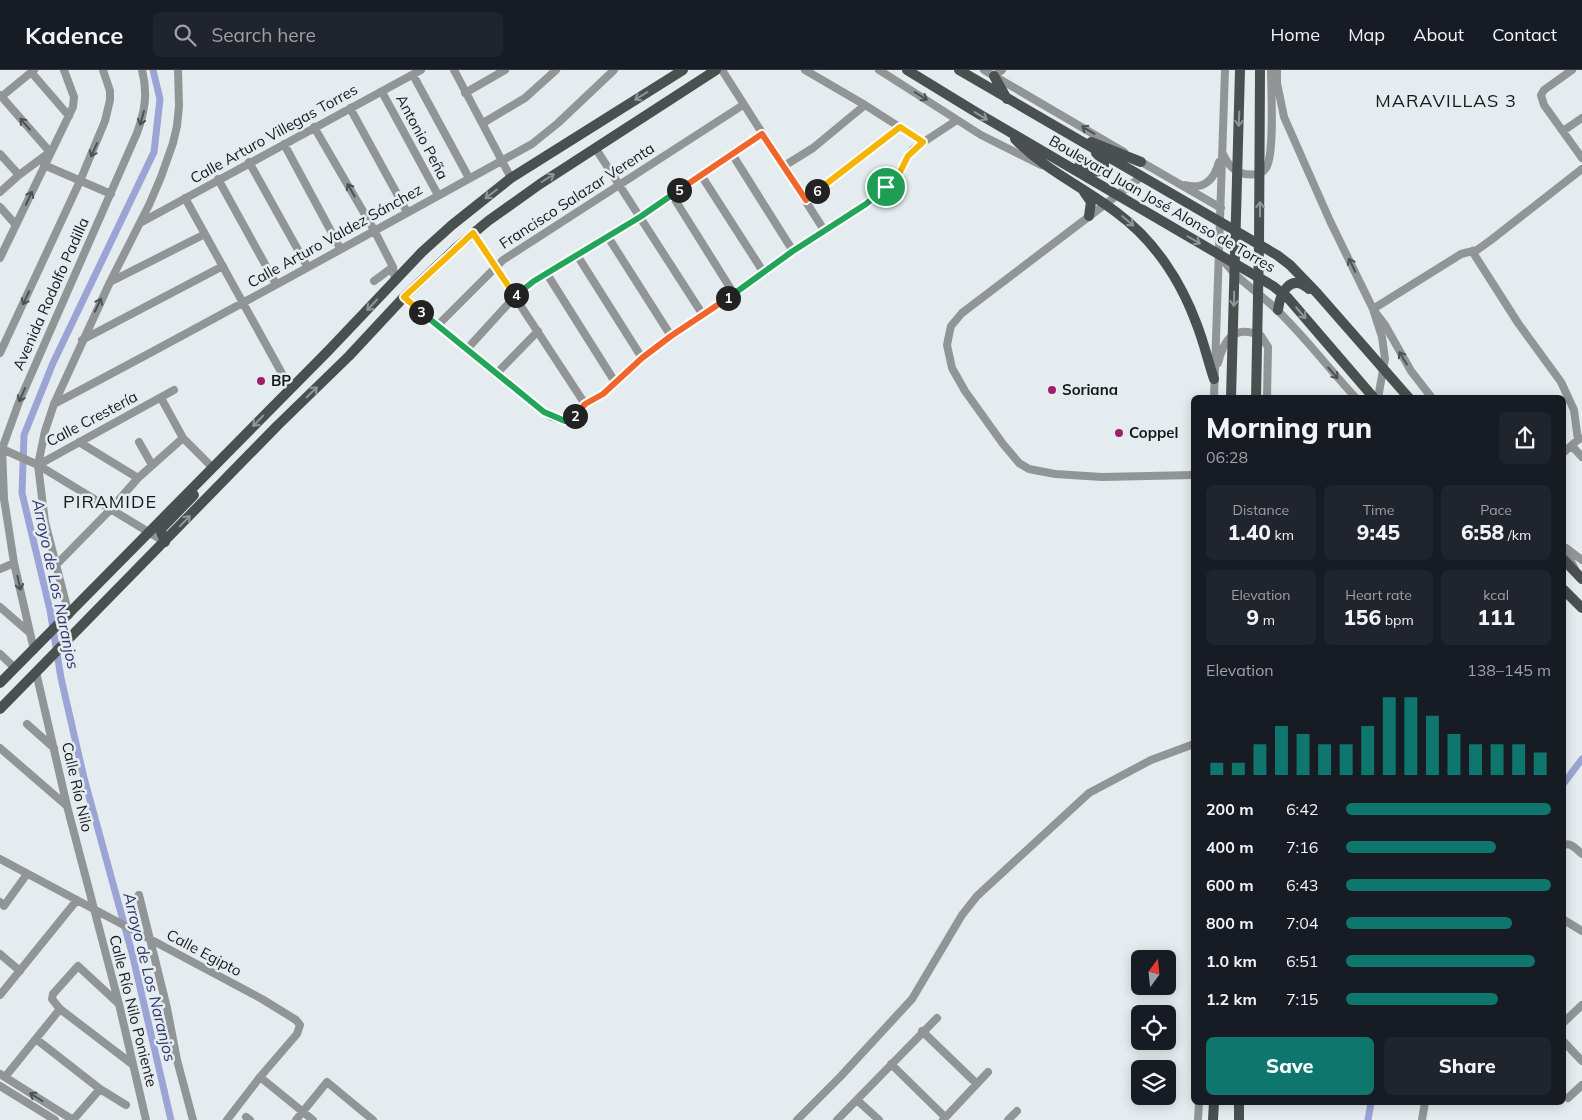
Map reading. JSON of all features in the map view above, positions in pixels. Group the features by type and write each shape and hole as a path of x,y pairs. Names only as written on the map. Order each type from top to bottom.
{"main road":[{"path":"0,683 213,468 422,252 452,225 511,178 683,70"},
{"path":"661,105 667,98 707,70"},
{"path":"0,709 278,425 349,356 404,297 473,233 540,184 716,70"},
{"name":"Boulevard Juan José Alonso de Torres","path":"907,70 1005,130 1254,274 1282,293 1371,395"},
{"name":"Boulevard Juan José Alonso de Torres","path":"959,70 1290,265 1407,395"},
{"path":"1231,395 1240,70"},
{"path":"1256,395 1260,70"},
{"path":"998,73 1008,100"},
{"path":"1005,130 1024,149 1050,169 1105,204 1142,234 1172,272 1190,307 1198,326 1214,379"},
{"path":"1065,132 1141,162"},
{"path":"1024,140 1087,170 1100,172 1104,166 1104,161 1090,147"},
{"path":"1082,190 1091,202 1089,216"},
{"path":"1278,310 1282,293 1297,282 1305,285 1340,324 1353,334"},
{"path":"165,542 160,532 162,528 192,498 195,490 194,487"},
{"path":"111,595 111,590 116,582 152,546 153,542 149,531"},
{"path":"1566,562 1579,576"},
{"path":"1566,592 1582,608"},
{"path":"1214,1105 1214,1120"},
{"path":"1239,1120 1240,1105"}],"street":[{"path":"0,258 73,107 74,96 64,70"},
{"path":"0,354 99,137 108,110 110,91 103,70"},
{"name":"Avenida Rodolfo Padilla","path":"34,650 4,526 1,448 18,402 137,133 144,112 146,96 142,70"},
{"path":"69,615 55,566 44,514 38,465 45,431 54,404 82,340 161,177 173,143 179,106 178,70"},
{"name":"Calle Arturo Villegas Torres","path":"140,223 421,70"},
{"path":"454,70 511,178"},
{"path":"465,92 505,70"},
{"path":"483,123 525,98 556,70"},
{"name":"Calle Arturo Valdez Sánchez","path":"54,404 244,303 307,266 532,144 552,129 614,70"},
{"path":"722,70 824,230"},
{"path":"805,70 923,142"},
{"path":"879,70 957,120 1004,147 1050,169"},
{"path":"984,70 998,73 1141,162 1221,208"},
{"path":"1214,395 1225,70"},
{"path":"1222,150 1229,165 1241,173 1262,173 1267,167 1271,139 1271,70"},
{"path":"1277,70 1277,83 1284,117 1330,221 1373,309 1384,347 1384,369 1379,395"},
{"path":"1572,70 1544,90 1541,96 1544,105 1582,158"},
{"path":"50,152 1,96 32,71 69,116"},
{"path":"413,74 468,178"},
{"name":"Antonio Peña","path":"382,92 438,195"},
{"name":"Francisco Salazar Verenta","path":"437,326 495,267 744,104"},
{"path":"784,166 819,144 865,105"},
{"path":"350,108 406,212"},
{"path":"1563,131 1582,118"},
{"path":"404,297 437,326 552,417 565,421 573,419 585,404 603,394 642,358 671,336 824,230 866,204 893,182 908,156 923,142 957,120"},
{"path":"314,127 394,267 395,280"},
{"path":"806,200 900,127"},
{"path":"467,349 515,296 534,281 640,217 762,134"},
{"path":"284,144 340,248"},
{"path":"596,149 703,315"},
{"path":"1175,182 1195,187 1206,184 1214,177 1222,150"},
{"path":"0,192 18,175 50,152"},
{"path":"0,154 18,175"},
{"path":"732,154 793,251"},
{"path":"249,162 307,266"},
{"path":"44,165 111,194"},
{"path":"1373,309 1461,254 1472,251 1491,240 1582,169"},
{"path":"701,175 764,272"},
{"path":"1141,177 956,319 951,326 947,346 952,368 961,385 1014,458 1029,469 1055,474 1102,477 1191,475"},
{"path":"218,180 276,284"},
{"path":"672,195 734,294"},
{"path":"186,198 290,388"},
{"path":"0,207 16,225"},
{"path":"473,233 585,404"},
{"path":"110,282 205,234"},
{"path":"608,236 671,336"},
{"path":"1472,251 1518,323 1561,382 1574,410 1577,441 1582,457"},
{"path":"1219,254 1225,264 1240,280 1278,310 1353,395"},
{"path":"577,255 642,358"},
{"path":"82,340 223,266"},
{"path":"374,281 394,267"},
{"path":"547,274 615,382"},
{"path":"1373,309 1385,325 1411,371 1430,395"},
{"path":"497,373 538,331"},
{"path":"1214,379 1221,350 1231,336 1239,332 1254,333 1261,336 1268,347 1267,395"},
{"name":"Calle Crestería","path":"38,465 174,390"},
{"path":"161,398 183,438 213,468"},
{"path":"55,566 110,510 138,478 183,438"},
{"path":"1566,450 1577,441"},
{"path":"79,442 138,478"},
{"path":"139,442 152,465"},
{"path":"1,448 38,465 165,542"},
{"path":"1566,548 1582,560"},
{"path":"1566,551 1579,576"},
{"path":"0,569 14,563"},
{"path":"0,607 30,632"},
{"path":"0,654 15,668"},
{"name":"Calle Río Nilo","path":"36,672 67,806 94,909"},
{"path":"27,724 54,748"},
{"path":"797,1120 841,1076 912,998 962,915 977,896 1089,793 1150,760 1191,745"},
{"path":"0,748 67,806"},
{"path":"1566,845 1573,846 1582,854"},
{"name":"Calle Egipto","path":"0,859 289,1015 300,1025 300,1029 260,1077"},
{"path":"2,904 27,874"},
{"path":"139,895 167,1008 177,1060 194,1120"},
{"path":"0,995 77,900"},
{"name":"Calle Río Nilo Poniente","path":"94,909 119,1004 146,1120"},
{"path":"1566,921 1582,931"},
{"path":"0,954 20,971"},
{"path":"119,1004 78,966 53,994 52,1002 132,1064"},
{"path":"1566,1020 1582,1004"},
{"path":"60,1009 2,1076 73,1120 100,1088"},
{"path":"837,1120 922,1031 937,1018"},
{"path":"922,1031 977,1084"},
{"path":"36,1039 100,1088 126,1105"},
{"path":"1566,1044 1582,1061"},
{"path":"891,1064 944,1119 988,1072"},
{"path":"227,1120 260,1077 313,1120"},
{"path":"296,1120 327,1082 373,1120"},
{"path":"1568,1098 1582,1085"},
{"path":"0,1086 54,1120"},
{"path":"857,1100 879,1120"},
{"path":"1198,1105 1198,1120"},
{"path":"1422,1120 1425,1105"},
{"path":"1008,1120 1017,1111"}],"waterway":[{"name":"Arroyo de Los Naranjos","path":"153,70 160,99 154,152 53,363 24,435 22,493 50,610 61,678 84,778 132,953 171,1120"},
{"path":"1566,780 1582,759"},
{"path":"1368,1120 1370,1105"}],"place":[{"name":"BP","path":"261,381"},
{"name":"Soriana","path":"1052,390"},
{"name":"Coppel","path":"1119,433"}],"district":[{"name":"MARAVILLAS 3","path":"1446,101"},
{"name":"PIRAMIDE","path":"110,502"}],"route":[{"path":"900,127 923,142 913,149 898,176 886,187 866,204 824,230 671,336 642,358 603,394 585,404 573,419 565,421 544,412 404,297 473,233 515,296 534,281 640,217 762,134 806,200 900,127"}]}
